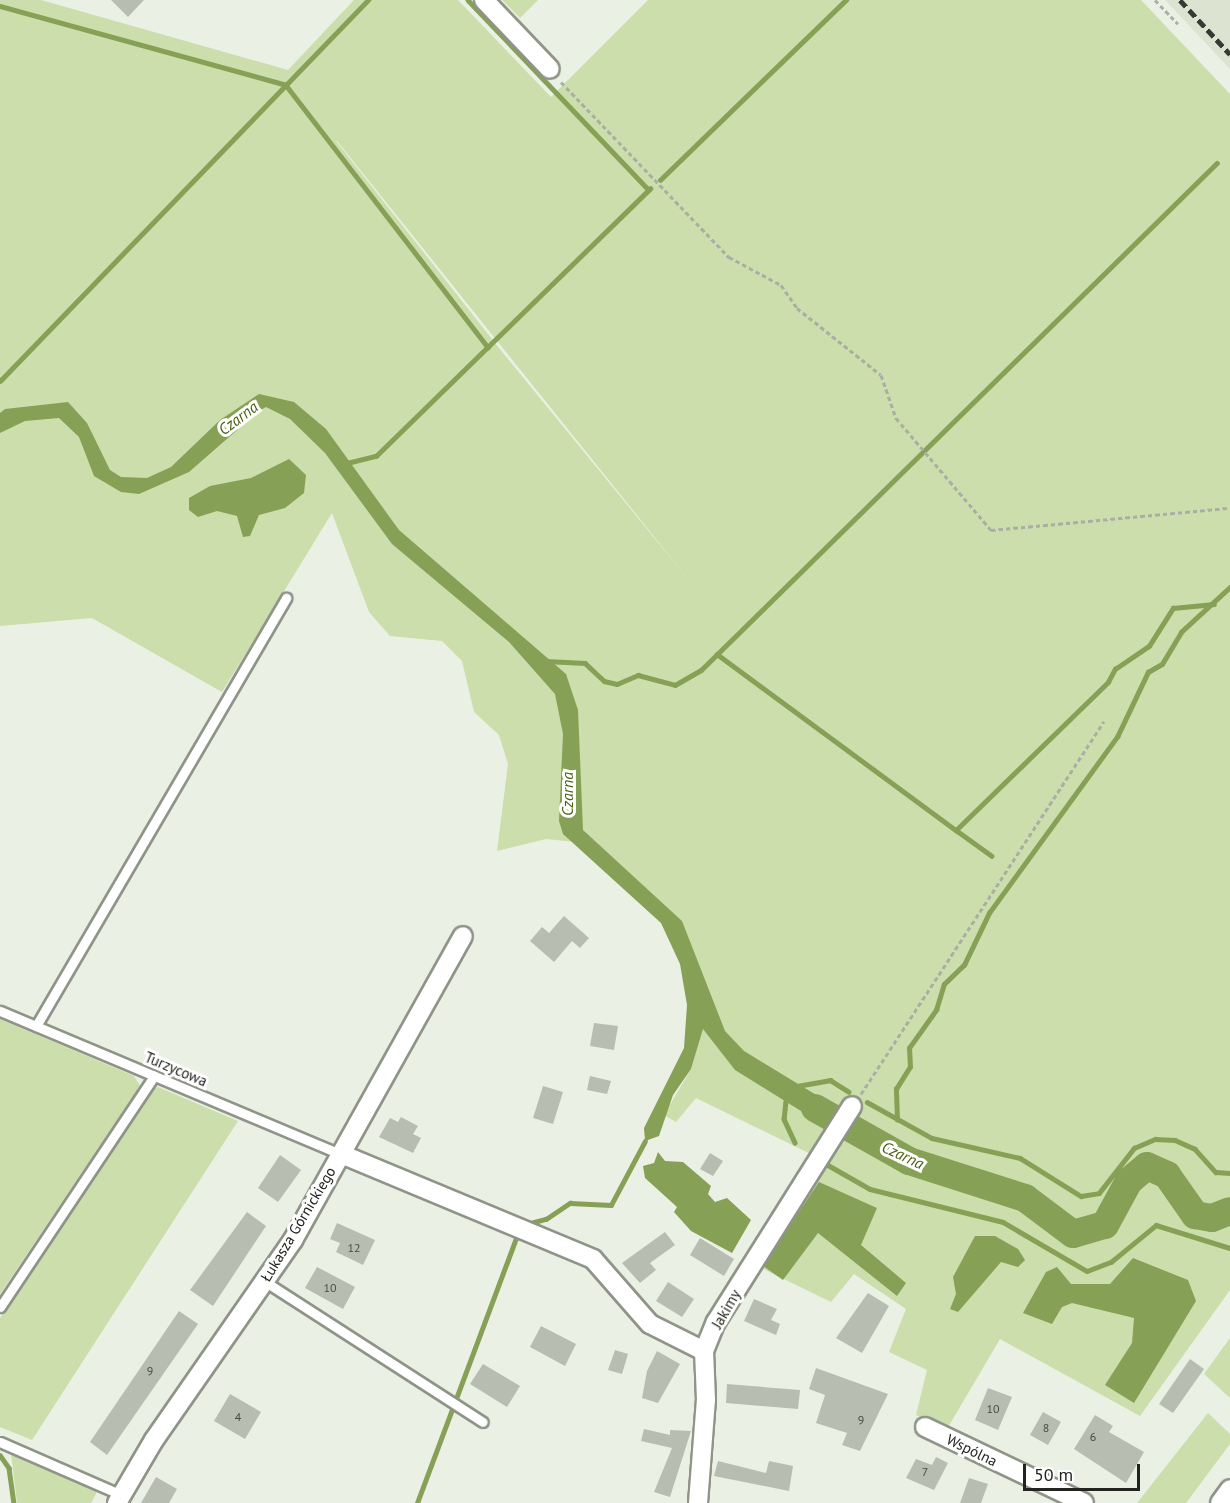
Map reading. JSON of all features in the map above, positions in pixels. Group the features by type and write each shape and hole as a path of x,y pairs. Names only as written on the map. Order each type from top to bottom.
{"street":[{"path":"484,0 549,69"},
{"name":"Łukasza Górnickiego","path":"120,1499 264,1281 341,1154 463,936"},
{"name":"Jakimy","path":"698,1503 706,1400 704,1351 716,1322 852,1106"},
{"path":"341,1154 593,1259 650,1324 704,1351"},
{"name":"Wspólna","path":"925,1427 1084,1503"},
{"path":"1220,1503 1230,1489"}],"lane":[{"path":"36,1026 286,598"},
{"name":"Turzycowa","path":"0,1011 341,1154"},
{"path":"0,1306 154,1076"},
{"path":"264,1281 483,1422"},
{"path":"0,1442 120,1499"}],"path":[{"path":"1155,0 1178,24"},
{"path":"549,69 665,196 729,257 781,285 796,308 880,375 896,418 991,530 1230,508"},
{"path":"852,1106 1104,721"}],"shaded area":[{"path":"0,0 41,0 288,70 354,0 458,0 551,97 648,0 1141,0 1230,94 1230,1290 1140,1416 1000,1339 947,1429 916,1415 927,1370 889,1352 906,1309 854,1274 831,1302 749,1262 815,1156 696,1098 676,1122 664,1115 691,1069 703,1028 674,924 576,842 546,839 497,851 508,764 499,735 474,712 462,661 442,641 390,636 369,612 332,513 222,692 92,618 0,626","holes":["337,141 692,584 499,348"]},
{"path":"502,0 538,0 520,18"},
{"path":"1165,0 1230,0 1230,69"},
{"path":"0,1019 134,1076 140,1086 0,1294"},
{"path":"158,1087 238,1121 32,1440 0,1427 0,1318 149,1092"},
{"path":"1230,1338 1230,1398 1204,1374"},
{"path":"1208,1413 1230,1434 1230,1444 1186,1503 1137,1503"},
{"path":"11,1453 98,1490 91,1503 17,1503"}],"water":[{"path":"259,394 294,402 326,429 399,530 566,674 578,710 583,830 682,921 725,1031 744,1051 841,1110 830,1129 735,1070 703,1029 691,1069 673,1095 659,1136 645,1141 644,1128 684,1048 687,1005 680,964 661,923 563,834 559,821 563,734 555,694 509,642 392,544 325,453 290,419 266,407 189,472 139,494 121,492 94,476 79,437 59,418 25,421 0,433 0,413 5,409 68,402 87,423 110,470 121,477 147,478 171,467 220,420"},
{"path":"289,459 306,475 304,493 285,508 259,515 250,536 243,537 237,516 217,511 198,517 189,510 189,498 210,486 251,478"},
{"path":"658,1152 665,1161 683,1162 711,1186 708,1194 715,1202 727,1198 751,1220 732,1253 691,1231 674,1212 677,1207 645,1178 643,1166 654,1163"},
{"path":"819,1182 877,1208 861,1245 906,1283 897,1296 818,1233 783,1280 763,1266"},
{"path":"975,1236 995,1236 1018,1249 1025,1260 1018,1267 1001,1262 958,1312 950,1309 956,1294 953,1277"},
{"path":"1133,1258 1188,1280 1196,1301 1134,1403 1105,1385 1132,1343 1134,1318 1072,1303 1062,1307 1052,1324 1023,1313 1046,1272 1057,1267 1071,1284 1110,1284"}],"building":[{"path":"111,0 144,0 128,17"},
{"path":"564,916 589,938 580,948 572,941 554,962 530,941 542,927 549,933"},
{"path":"594,1023 618,1026 614,1050 590,1046"},
{"path":"590,1076 611,1081 607,1094 587,1090"},
{"path":"543,1086 563,1092 553,1124 533,1118"},
{"path":"401,1117 418,1126 413,1134 421,1138 413,1153 379,1137 390,1118 398,1122"},
{"path":"710,1153 723,1161 713,1176 700,1169"},
{"path":"280,1155 301,1170 278,1202 258,1188"},
{"path":"247,1212 266,1226 213,1306 190,1290"},
{"path":"337,1223 375,1240 363,1265 336,1252 340,1243 330,1239"},
{"path":"665,1232 675,1245 650,1263 656,1270 640,1283 622,1263"},
{"path":"700,1238 734,1259 724,1276 690,1255"},
{"path":"317,1267 355,1287 343,1309 305,1288"},
{"path":"668,1282 694,1299 682,1317 656,1301"},
{"path":"868,1293 889,1306 862,1353 836,1338"},
{"path":"754,1299 777,1309 771,1320 780,1324 776,1335 744,1321"},
{"path":"179,1311 198,1324 107,1455 90,1442"},
{"path":"541,1326 576,1344 565,1366 530,1347"},
{"path":"615,1350 628,1354 622,1374 608,1370"},
{"path":"657,1351 680,1364 658,1403 642,1398 647,1371"},
{"path":"1190,1359 1204,1369 1173,1413 1159,1404"},
{"path":"483,1364 520,1386 507,1407 470,1384"},
{"path":"816,1368 888,1394 860,1451 842,1445 847,1433 816,1423 825,1395 809,1389"},
{"path":"727,1384 800,1390 798,1409 726,1403"},
{"path":"988,1388 1012,1397 998,1430 975,1420"},
{"path":"230,1394 261,1412 245,1439 214,1421"},
{"path":"1043,1412 1061,1422 1048,1445 1030,1435"},
{"path":"1095,1415 1113,1426 1109,1432 1144,1452 1126,1483 1074,1449"},
{"path":"644,1429 670,1435 670,1430 691,1431 670,1497 654,1492 672,1448 641,1441"},
{"path":"936,1457 948,1463 934,1490 906,1478 916,1459 932,1465"},
{"path":"718,1461 766,1473 769,1461 793,1466 789,1491 714,1476"},
{"path":"156,1477 177,1489 169,1503 141,1503"},
{"path":"969,1478 988,1484 981,1503 960,1503"}],"waterway":[{"path":"0,381 368,0"},
{"path":"468,0 649,190"},
{"path":"660,180 846,0"},
{"path":"0,6 286,85 488,347"},
{"path":"546,661 585,663 604,681 617,684 638,675 675,685 701,670 1217,163"},
{"path":"347,463 376,456 650,189"},
{"path":"897,1120 896,1089 910,1067 909,1048 936,1010 944,984 964,965 989,913 1117,737 1148,672 1162,664 1181,632 1230,587"},
{"path":"717,654 956,830 1108,682 1115,669 1149,646 1173,608 1214,604"},
{"path":"956,830 992,856"},
{"path":"797,1086 830,1080 849,1092"},
{"path":"786,1101 784,1119 795,1143"},
{"path":"867,1102 932,1138 1020,1158 1081,1196 1099,1193 1134,1148 1155,1139 1175,1140 1195,1149 1216,1172 1230,1173"},
{"name":"Czarna","path":"815,1108 909,1161 1025,1198 1073,1234 1105,1225 1129,1181 1147,1166 1167,1175 1195,1215 1212,1218 1230,1211"},
{"path":"523,1225 546,1219 570,1203 611,1205 645,1141"},
{"path":"828,1165 870,1189 1003,1222 1087,1271 1111,1262 1156,1225 1230,1248"},
{"path":"417,1503 517,1236"},
{"path":"0,1455 9,1468 14,1503"}],"railway":[{"path":"1180,0 1230,54"}]}
